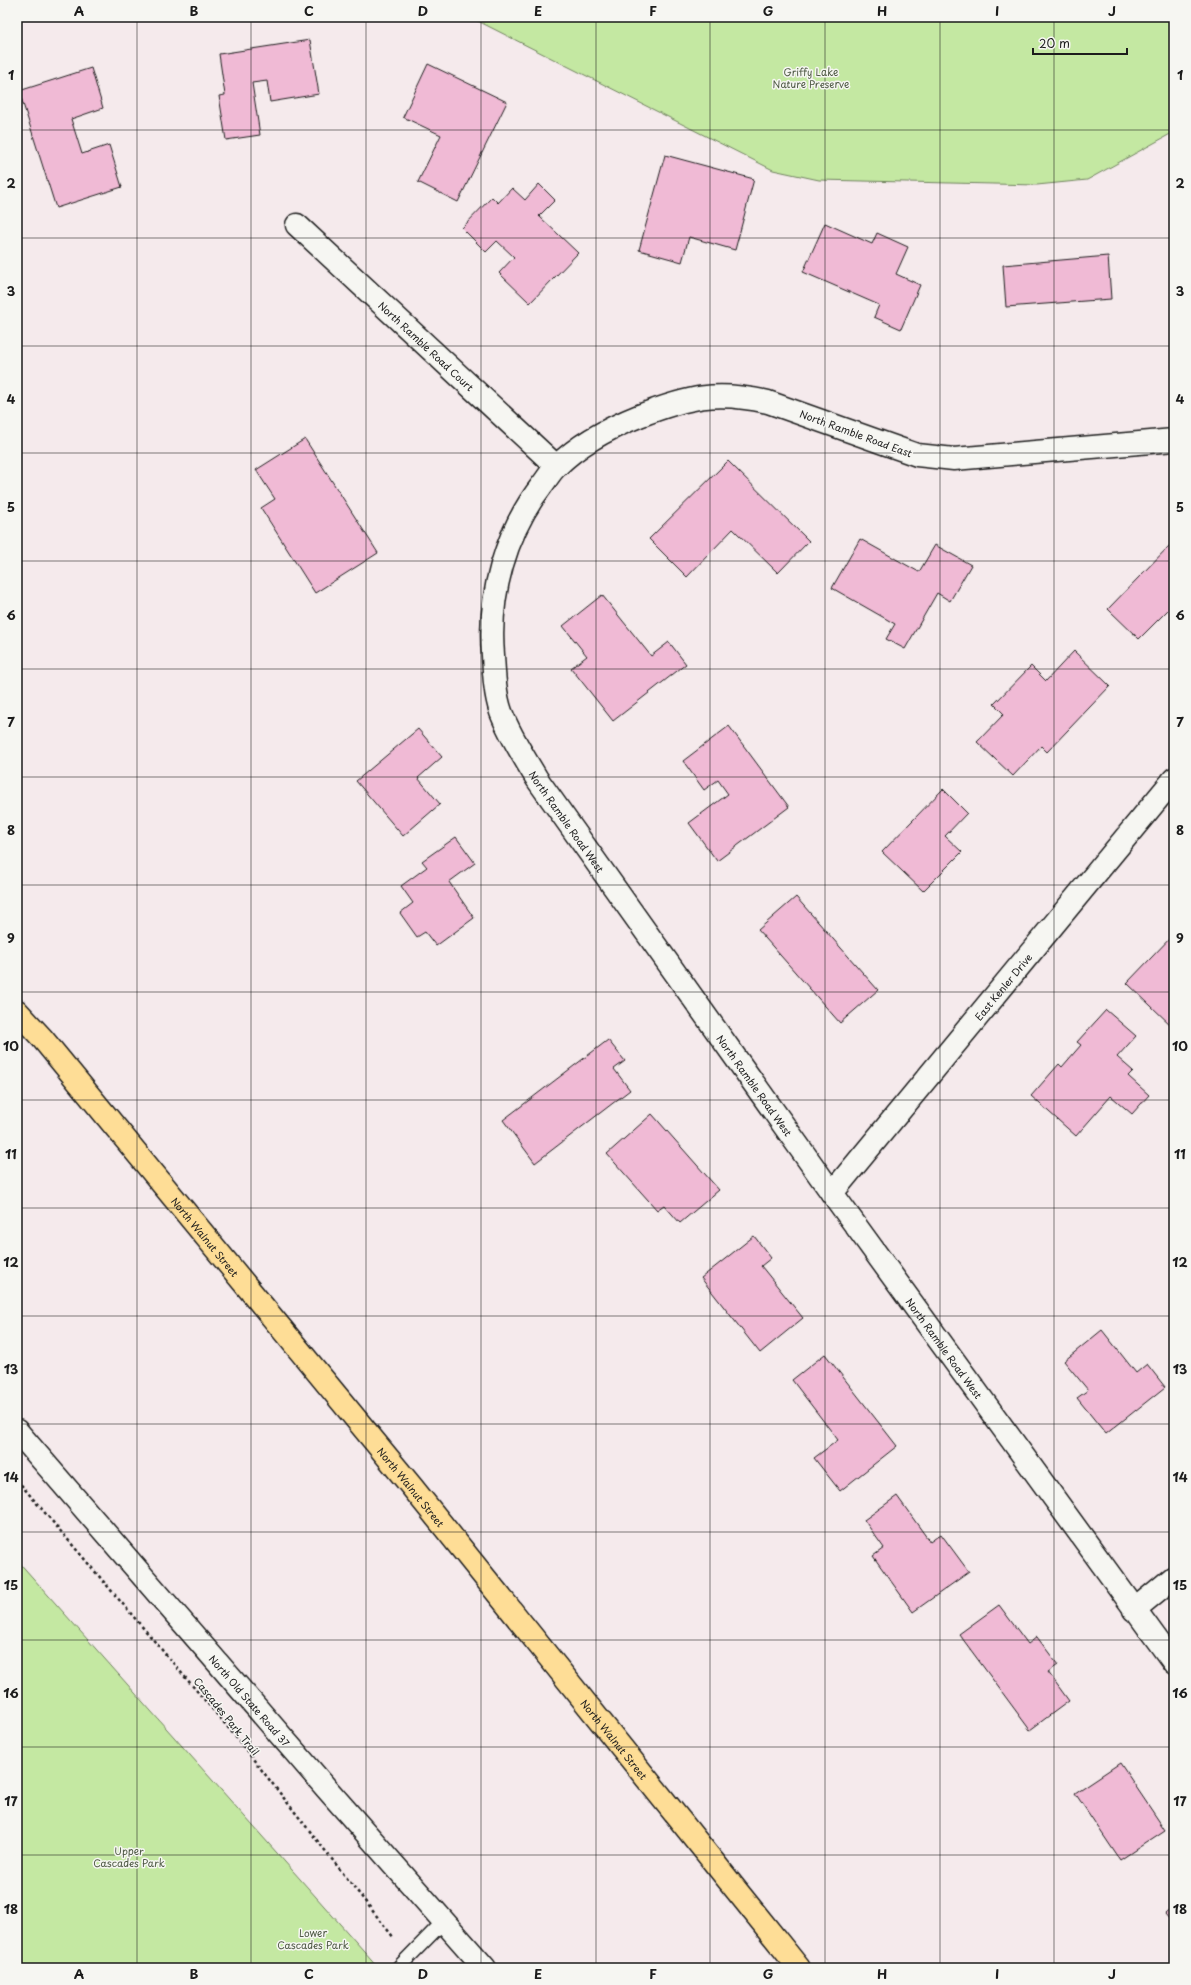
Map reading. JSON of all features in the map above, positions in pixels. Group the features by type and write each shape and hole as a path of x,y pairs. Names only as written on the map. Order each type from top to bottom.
{"main road":[{"name":"North Walnut Street","path":"17,1011 42,1038 412,1487 799,1968"}],"street":[{"name":"North Ramble Road Court","path":"297,225 556,466"},
{"name":"North Ramble Road East","path":"556,466 590,439 622,422 692,398 720,395 746,397 768,402 917,455 935,458 954,459 1174,440"},
{"name":"North Ramble Road West","path":"556,466 529,502 510,539 499,576 493,613 492,643 495,679 501,711 516,744 537,779 832,1193 1174,1663"},
{"name":"East Kenler Drive","path":"832,1193 1174,779"},
{"name":"North Old State Road 37","path":"17,1431 327,1789 485,1968"},
{"path":"1134,1610 1174,1577"}],"lane":[{"path":"398,1968 444,1921"}],"path":[{"name":"Cascades Park Trail","path":"17,1480 226,1725 409,1956"}],"green space":[{"name":"Griffy Lake Nature Preserve","path":"470,17 1174,17 1174,132 1087,180 1037,185 819,180 773,170"},
{"name":"Upper Cascades Park","path":"17,1560 379,1968 17,1968"}],"building":[{"path":"310,40 319,94 270,102 267,81 252,83 260,135 226,140 219,96 225,95 219,54"},
{"path":"428,64 507,102 458,202 418,182 441,135 403,117"},
{"path":"91,68 103,108 71,119 82,154 109,145 122,187 56,208 19,91"},
{"path":"665,155 754,179 735,250 689,237 682,262 639,250"},
{"path":"539,184 555,200 539,216 578,253 530,303 499,273 514,257 497,241 486,252 462,228 492,197 498,203 512,188 525,200"},
{"path":"825,223 872,244 877,233 908,247 896,274 920,285 901,329 874,317 879,305 803,272"},
{"path":"1108,256 1111,299 1006,307 1003,265"},
{"path":"305,439 378,553 315,593 261,508 275,499 256,470"},
{"path":"728,461 809,541 778,573 733,529 687,577 649,539"},
{"path":"860,539 919,572 935,545 971,565 950,601 937,593 905,649 886,639 895,624 832,588"},
{"path":"1172,543 1174,545 1174,604 1139,639 1108,609"},
{"path":"602,595 651,656 669,642 686,664 613,721 571,668 587,656 563,626"},
{"path":"1074,651 1110,686 1047,752 1041,746 1013,776 977,742 1004,714 994,704 1031,666 1046,681"},
{"path":"729,726 789,807 717,861 689,823 728,794 718,780 704,790 683,761"},
{"path":"418,729 442,757 418,778 440,804 403,836 356,781"},
{"path":"943,789 967,813 945,836 962,852 923,891 882,852"},
{"path":"456,837 475,863 449,882 474,918 436,946 425,932 417,937 400,913 413,903 401,886 427,867 422,861"},
{"path":"796,897 878,990 840,1023 758,930"},
{"path":"1174,934 1174,1028 1127,983"},
{"path":"1106,1010 1136,1036 1117,1057 1133,1071 1128,1076 1149,1095 1132,1114 1111,1096 1076,1136 1031,1096 1059,1064 1062,1067 1081,1045 1077,1042"},
{"path":"608,1040 625,1061 614,1069 630,1090 535,1163 503,1120"},
{"path":"652,1114 719,1190 680,1223 664,1205 657,1210 607,1154"},
{"path":"754,1236 771,1258 761,1266 803,1318 760,1353 701,1278"},
{"path":"1102,1330 1136,1373 1147,1364 1165,1387 1106,1434 1077,1398 1088,1390 1064,1361"},
{"path":"825,1354 897,1446 840,1491 814,1458 838,1440 792,1380"},
{"path":"897,1496 930,1542 941,1534 969,1572 913,1612 873,1556 884,1548 864,1520"},
{"path":"999,1605 1028,1644 1037,1637 1058,1665 1048,1672 1069,1701 1030,1730 959,1634"},
{"path":"1120,1763 1165,1830 1120,1860 1075,1793"},
{"path":"1174,1905 1174,1924 1165,1913"}],"park label":[{"name":"Lower Cascades Park","path":"313,1938"}]}
